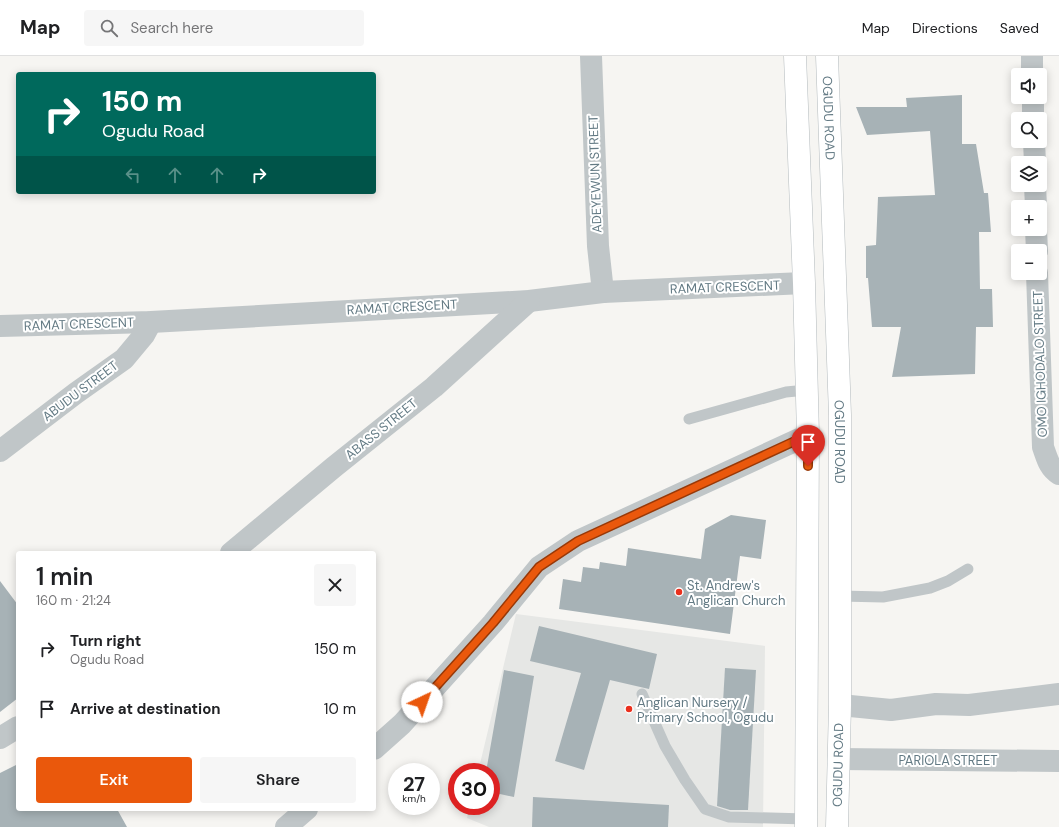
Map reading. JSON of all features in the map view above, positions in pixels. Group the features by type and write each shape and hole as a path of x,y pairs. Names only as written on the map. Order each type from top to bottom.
{"main road":[{"path":"795,56 804,283 808,435 806,823"},
{"name":"OGUDU ROAD","path":"827,56 840,415 840,705 837,827"}],"street":[{"name":"ADEYEWUN STREET","path":"591,56 598,246 603,292"},
{"path":"1032,56 1032,68"},
{"name":"OMO IGHODALO STREET","path":"1038,280 1043,447 1053,470 1059,474"},
{"name":"RAMAT CRESCENT","path":"0,326 151,322 529,301 603,292 804,283"},
{"name":"ABASS STREET","path":"233,551 334,467 434,387 529,301"},
{"name":"ABUDU STREET","path":"0,451 76,393 124,359 144,335 151,322"},
{"path":"376,747 402,724 493,623 539,567 578,541 808,435"},
{"path":"840,705 891,710 936,704 969,704 1059,694"},
{"path":"0,738 16,728"},
{"name":"PARIOLA STREET","path":"838,759 1059,761"},
{"path":"286,827 305,811"}],"lane":[{"path":"689,419 786,392 807,390"},
{"path":"840,596 883,597 930,588 948,581 968,569"},
{"path":"642,694 665,746 685,780 705,809 729,817 806,823"}],"shaded area":[{"name":"Anglican Nursery / Primary School, Ogudu","path":"516,614 765,646 763,827 489,827 467,818 468,815 500,815 500,763 480,763"}],"building":[{"path":"962,95 962,144 976,144 984,193 988,193 991,232 979,232 980,289 992,289 993,327 976,327 975,374 892,377 901,327 872,327 868,278 866,278 866,246 876,245 878,197 935,195 930,131 867,135 856,107 907,107 906,98"},
{"name":"St. Andrew's Anglican Church","path":"731,515 766,520 761,559 740,556 730,634 559,609 563,579 581,582 583,567 599,569 600,562 626,566 628,548 701,559 705,529"},
{"path":"0,581 16,602 16,700 0,712"},
{"path":"539,626 657,654 649,689 610,680 584,770 555,761 581,673 530,661"},
{"path":"725,668 756,670 748,810 730,810 717,806"},
{"path":"504,670 534,676 514,797 500,794 500,763 488,763"},
{"path":"16,765 16,811 118,811 127,827 0,827 0,773"},
{"path":"533,797 669,805 668,827 532,827"}],"place":[{"name":"St. Andrew's Anglican Church","path":"679,592"},
{"name":"Anglican Nursery / Primary School, Ogudu","path":"629,709"}],"route":[{"path":"422,702 493,623 539,567 578,541 808,435 808,466"}]}
